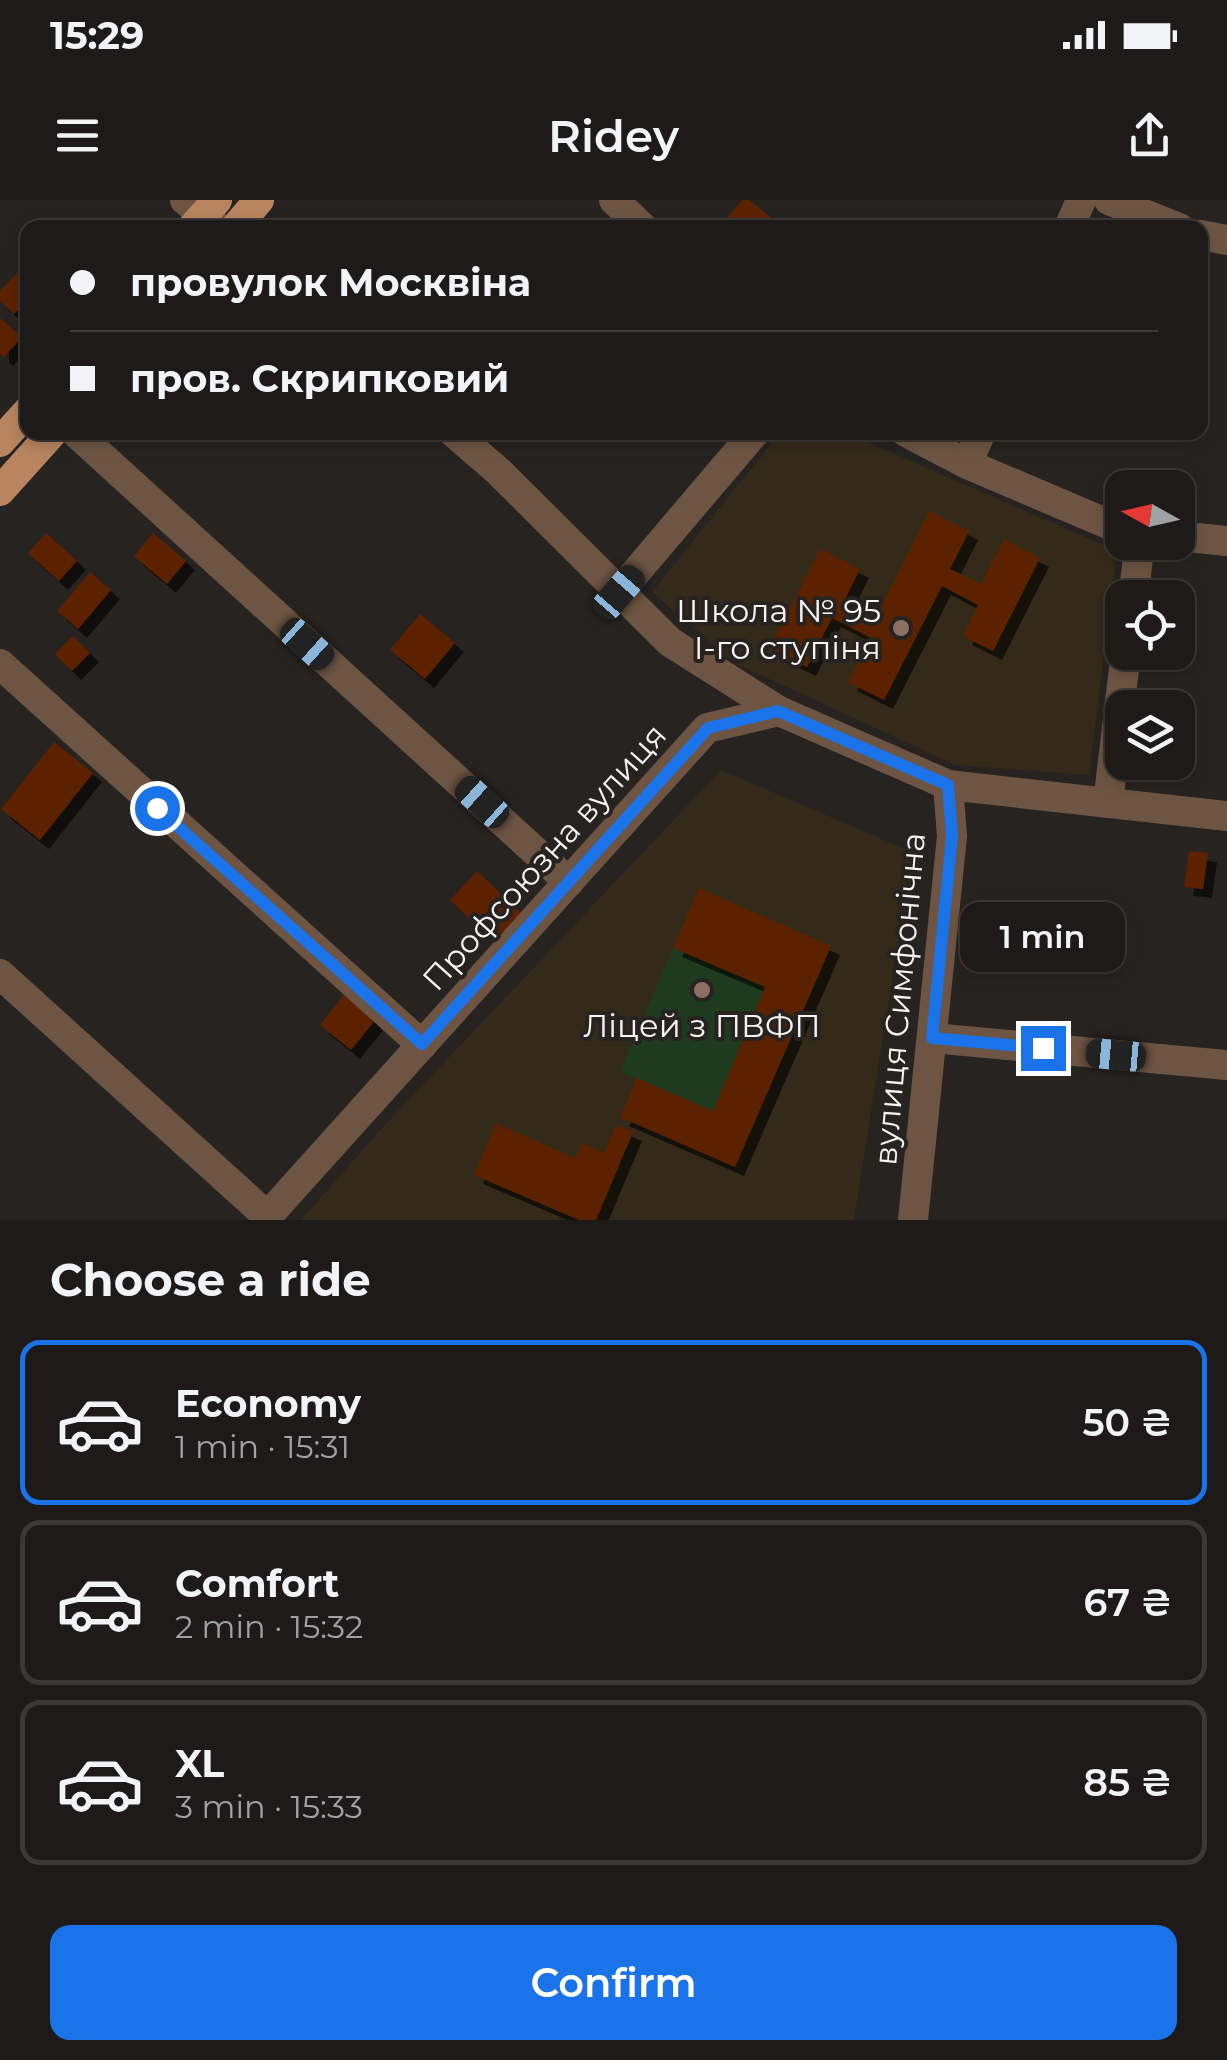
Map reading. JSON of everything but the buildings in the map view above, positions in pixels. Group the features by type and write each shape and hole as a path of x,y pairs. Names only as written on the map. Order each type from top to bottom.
{"main road":[{"path":"241,220 260,200"},
{"path":"0,442 20,420"},
{"path":"0,491 45,440"}],"street":[{"path":"614,200 635,220"},
{"path":"1109,200 1159,220"},
{"path":"84,440 569,882"},
{"path":"462,440 670,642 778,711 948,785 1227,816"},
{"path":"619,592 748,440"},
{"path":"921,440 967,464 1105,523"},
{"path":"967,464 978,440"},
{"path":"1195,537 1227,540"},
{"path":"0,664 422,1044"},
{"path":"1108,803 1124,670"},
{"name":"Профсоюзна вулиця","path":"265,1218 708,728 778,711"},
{"name":"вулиця Симфонічна","path":"913,1220 952,836 948,785"},
{"path":"0,974 265,1218"},
{"path":"932,1038 1227,1065"}],"shaded area":[{"name":"Школа № 95 І-го ступіня","path":"774,440 863,440 1105,546 1105,560 1116,560 1113,580 1105,580 1105,647 1089,775 955,765 737,664 652,592"},
{"name":"Ліцей з ПВФП","path":"721,770 912,852 854,1220 301,1220 382,1128"}],"green space":[{"path":"673,948 765,987 713,1111 620,1072"}],"place":[{"name":"Школа № 95 І-го ступіня","path":"901,628"},
{"name":"Ліцей з ПВФП","path":"702,990"}],"route":[{"path":"157,808 422,1044 708,728 778,711 948,785 952,836 932,1038 1043,1048"}]}
